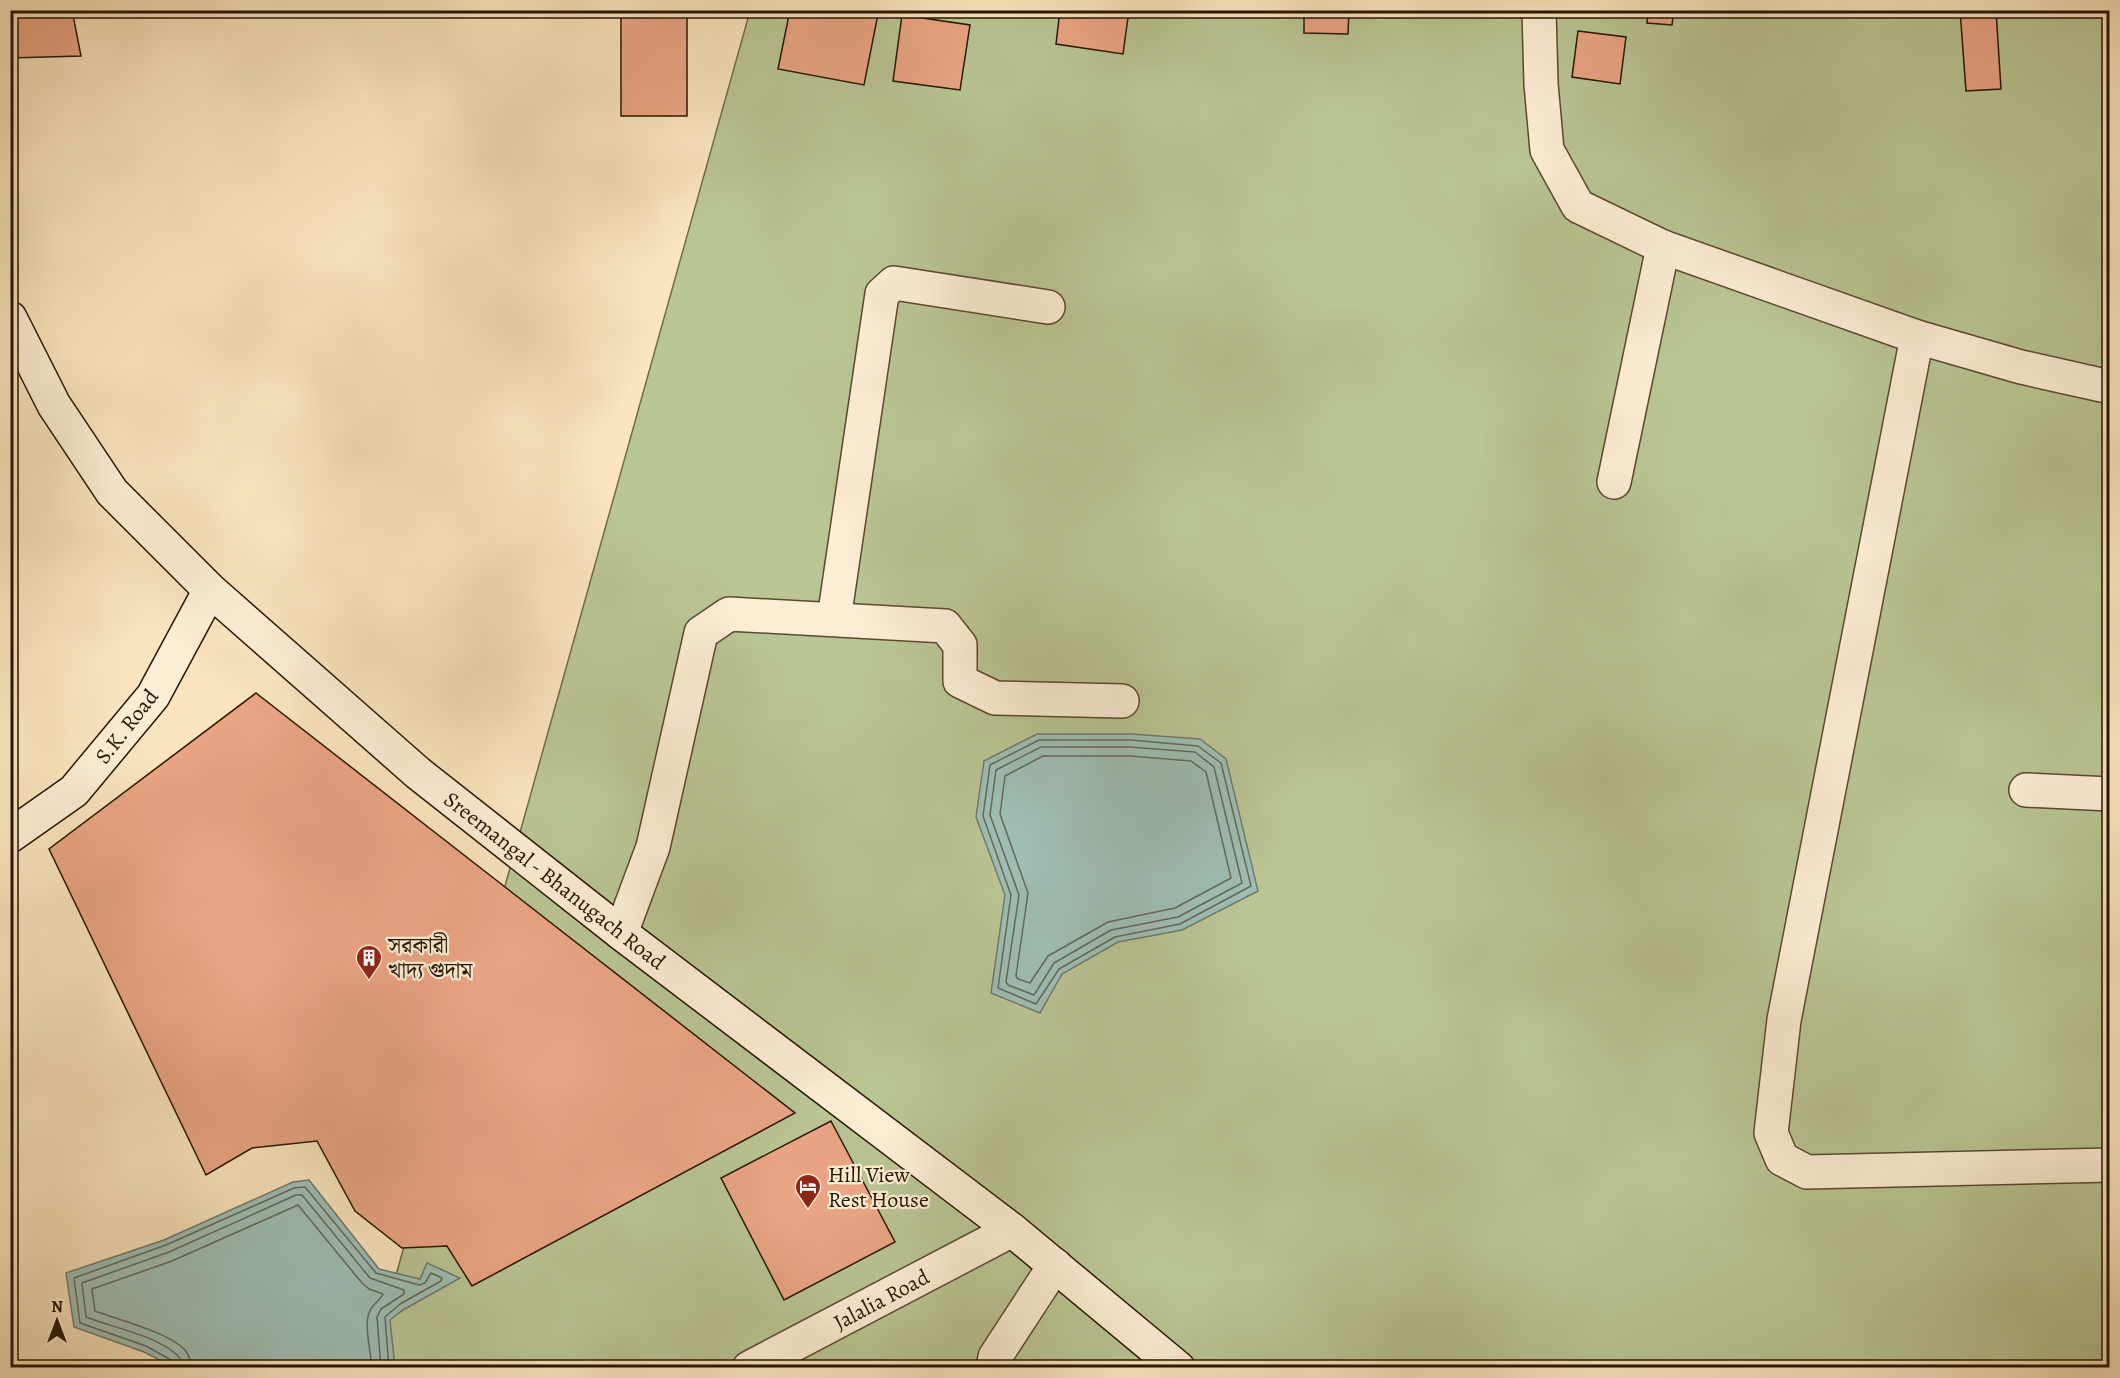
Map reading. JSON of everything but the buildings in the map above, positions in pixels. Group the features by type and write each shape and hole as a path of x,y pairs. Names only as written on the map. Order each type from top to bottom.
{"street":[{"path":"1539,10 1541,84 1547,150 1578,206 1663,247 1917,338 2021,367 2109,387"},
{"path":"1614,482 1663,247"},
{"path":"834,619 882,294 894,283 1048,307"},
{"name":"Sreemangal - Bhanugach Road","path":"10,318 54,405 112,492 210,590 418,773 621,933 1012,1230 1178,1368"},
{"path":"1917,338 1784,1020 1771,1133 1782,1159 1807,1172 2109,1165"},
{"name":"S.K. Road","path":"10,836 74,791 153,696 210,590"},
{"path":"621,933 653,847 701,633 729,614 945,626 960,645 960,681 995,698 1122,701"},
{"path":"2026,790 2109,794"},
{"name":"Jalalia Road","path":"749,1368 1012,1230"},
{"path":"993,1368 995,1357 1055,1265"}],"green space":[{"path":"750,11 2109,11 2109,1367 370,1368"}],"water":[{"path":"1037,734 1131,734 1200,739 1226,759 1258,891 1182,930 1118,942 1062,974 1040,1013 991,993 1005,895 976,817 984,761"},
{"path":"309,1180 379,1269 420,1279 427,1263 460,1278 403,1310 390,1320 395,1367 173,1367 144,1352 74,1327 66,1273 164,1240 293,1182"}],"place":[{"name":"সরকারী খাদ্য গুদাম","path":"369,981"},
{"name":"Hill View Rest House","path":"808,1210"}]}
